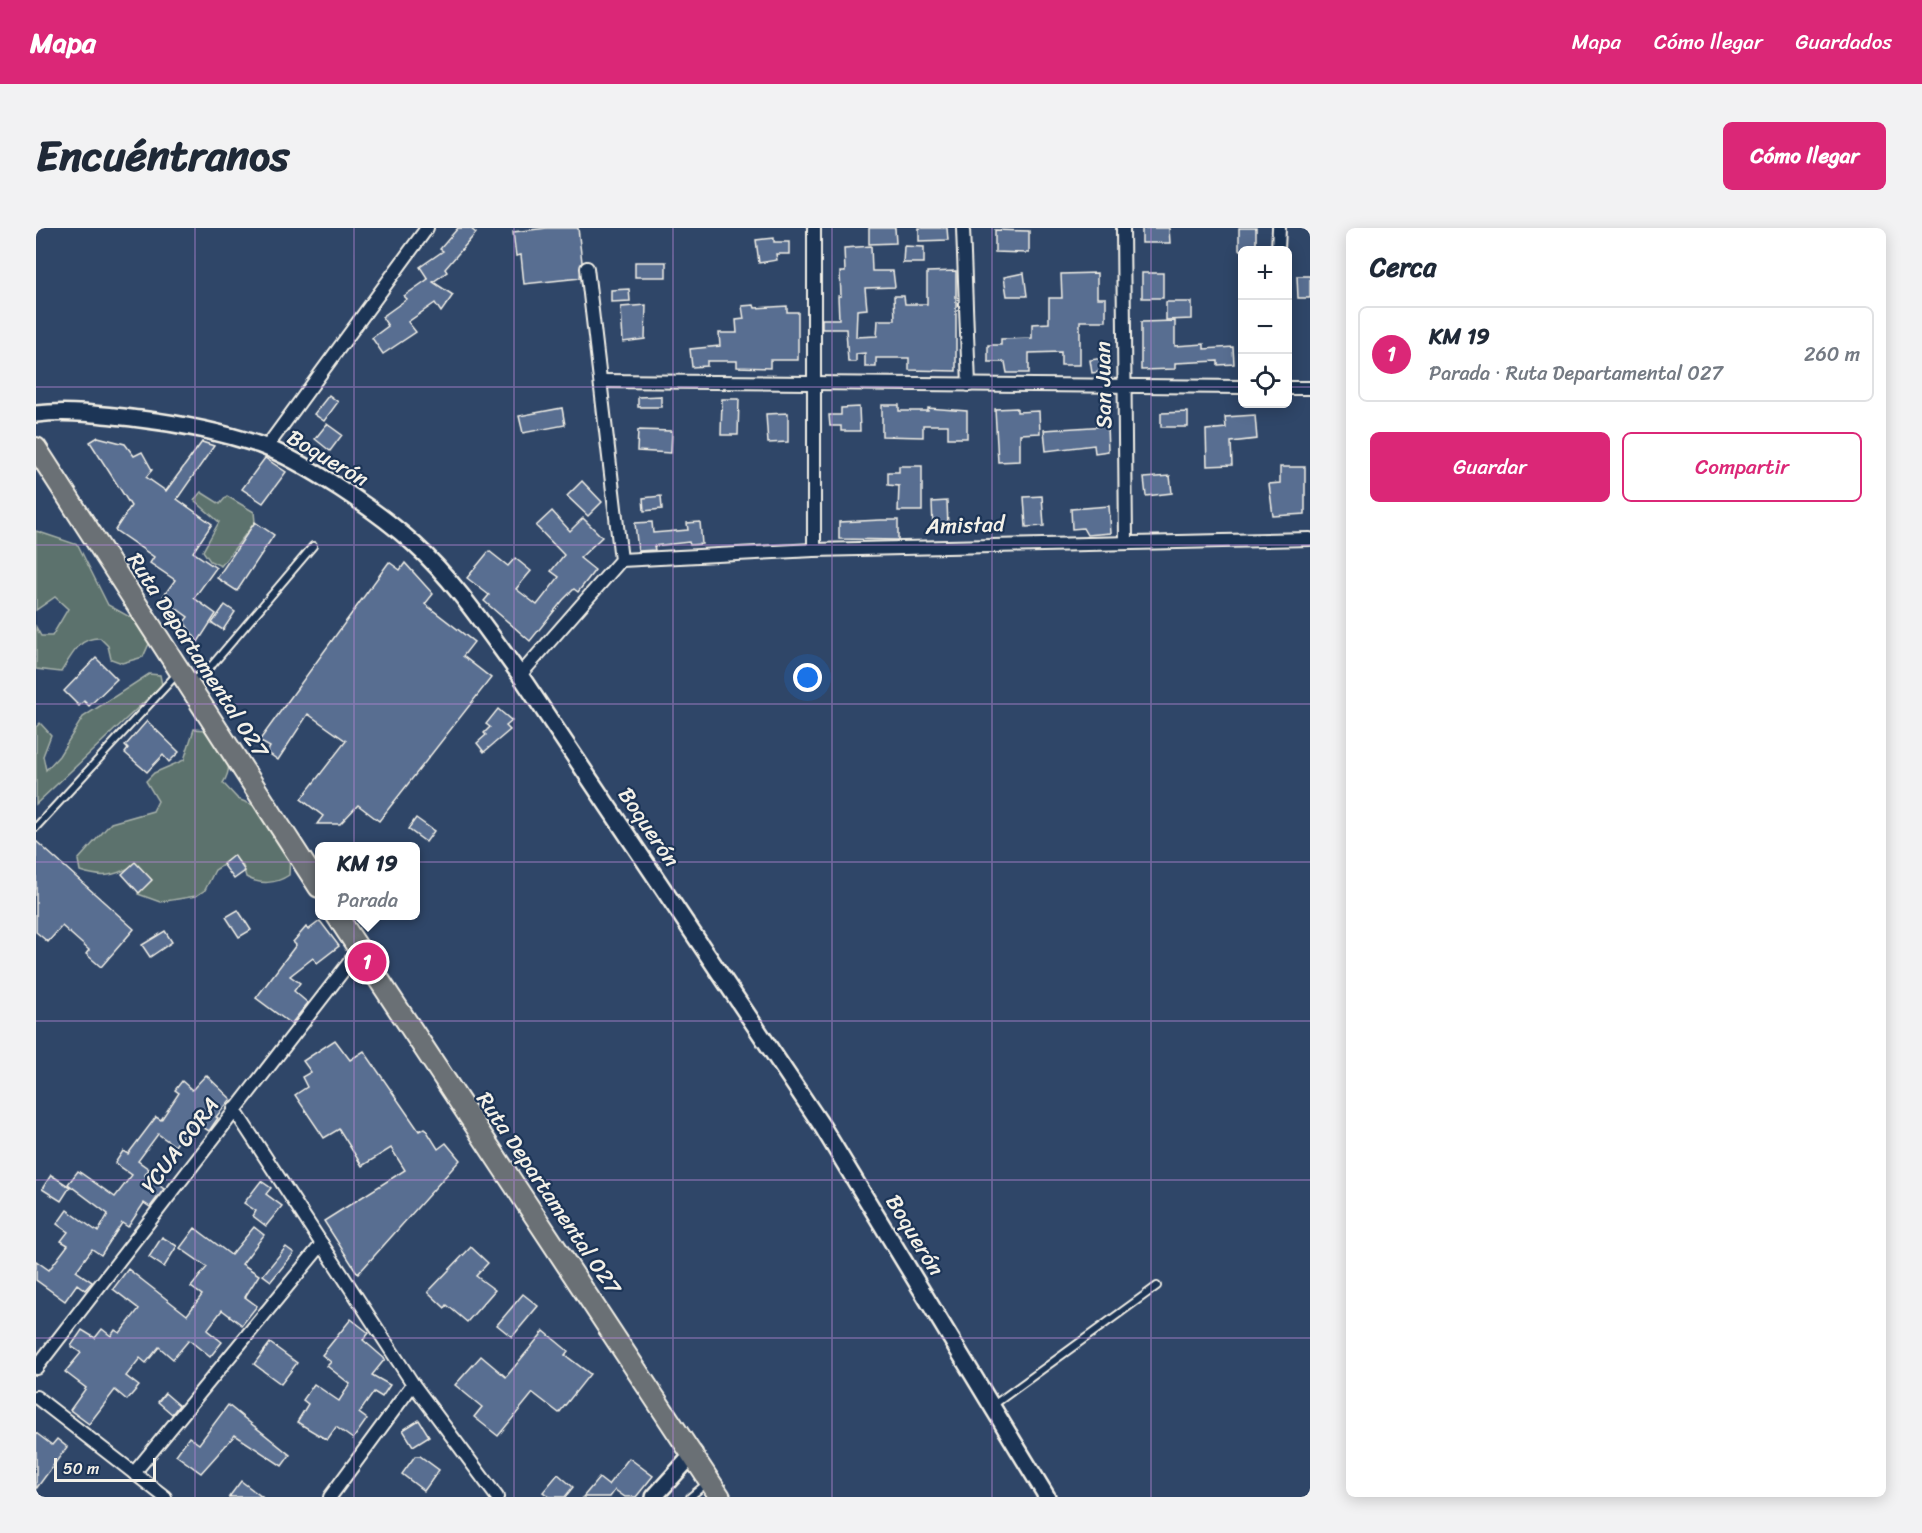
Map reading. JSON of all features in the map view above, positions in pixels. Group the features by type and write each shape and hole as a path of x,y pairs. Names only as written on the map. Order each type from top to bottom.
{"main road":[{"name":"Ruta Departamental 027","path":"36,448 315,881"},
{"name":"Ruta Departamental 027","path":"340,920 694,1454 720,1497"}],"street":[{"path":"266,448 428,228"},
{"path":"814,228 814,550"},
{"path":"963,228 969,385"},
{"name":"San Juan","path":"1123,228 1126,542"},
{"path":"1278,228 1278,246"},
{"path":"520,675 621,560 587,267"},
{"path":"602,381 1238,387"},
{"path":"1292,388 1310,388"},
{"name":"Boquerón","path":"36,414 75,412 186,425 266,448 348,495 414,544 476,614 520,675 822,1126 1047,1497"},
{"name":"Amistad","path":"621,560 814,550 1310,539"},
{"name":"YCUA CORA","path":"36,1368 359,950"},
{"path":"234,1109 413,1384 497,1497"},
{"path":"134,1473 322,1244"},
{"path":"330,1497 413,1384"},
{"path":"36,1397 165,1497"},
{"path":"658,1495 694,1454"}],"lane":[{"path":"36,827 184,678 213,664 313,546"},
{"path":"991,1406 1157,1286"},
{"path":"690,1497 709,1480"}],"green space":[{"path":"201,492 220,504 227,496 254,512 255,522 221,566 210,561 203,551 219,522 194,500"},
{"path":"36,531 78,545 108,605 146,626 152,637 143,657 122,663 111,659 108,646 100,638 93,638 77,648 61,672 36,669 36,627 41,636 52,636 68,609 55,597 36,610"},
{"path":"149,674 160,675 162,685 36,804 36,727 40,723 51,735 43,756 46,770 59,756 83,717"},
{"path":"194,729 216,731 229,763 227,776 223,783 238,799 258,807 290,853 289,875 273,882 257,881 246,877 243,866 234,858 215,870 205,890 196,896 160,902 138,894 142,872 133,866 107,875 80,871 78,860 111,823 153,811 158,801 146,781 154,773 184,760"}],"building":[{"path":"458,228 470,228 476,233 445,269 447,272 433,282 453,295 441,312 435,303 408,322 416,332 383,354 372,338 388,326 382,317 407,299 404,296 428,279 420,267 443,251 440,249"},
{"path":"547,228 578,228 582,262 580,278 524,284 521,255 516,256 513,232"},
{"path":"869,228 895,228 896,243 869,244"},
{"path":"919,228 947,228 948,240 919,241"},
{"path":"1142,228 1169,228 1170,243 1142,243"},
{"path":"1239,228 1256,228 1256,246 1239,246"},
{"path":"995,230 1029,231 1029,253 995,252"},
{"path":"774,238 774,242 789,242 789,254 776,254 777,260 759,263 756,240"},
{"path":"871,246 872,271 893,271 895,287 865,288 867,309 857,310 856,337 877,336 878,320 895,320 894,296 904,296 905,304 927,304 927,272 956,271 956,371 909,370 909,358 876,358 876,367 865,367 865,353 856,354 856,362 848,362 846,329 822,329 822,319 839,319 840,272 845,272 844,248"},
{"path":"904,246 924,247 924,263 903,263"},
{"path":"635,262 666,262 666,277 635,277"},
{"path":"1024,273 1027,296 1007,296 1004,277"},
{"path":"1097,273 1097,298 1106,298 1106,321 1080,321 1080,365 1061,365 1061,352 1029,353 1029,373 1007,373 1005,362 988,362 988,345 1001,345 1001,339 1032,338 1032,324 1049,323 1049,298 1062,298 1061,274"},
{"path":"1142,273 1163,273 1163,298 1142,298"},
{"path":"1297,276 1310,276 1310,298 1298,298"},
{"path":"629,289 630,301 611,302 611,290"},
{"path":"1166,302 1192,302 1192,319 1166,320"},
{"path":"646,305 645,339 623,342 621,307"},
{"path":"754,305 755,308 787,306 787,312 798,312 798,360 770,360 770,368 737,367 737,361 707,361 707,366 692,367 690,349 720,346 719,333 737,333 736,320 744,319 742,306"},
{"path":"1175,321 1175,346 1204,344 1204,349 1233,347 1234,364 1218,365 1218,361 1175,363 1175,369 1141,370 1141,322"},
{"path":"1109,357 1110,365 1105,371 1092,373 1090,360"},
{"path":"329,395 338,402 324,421 314,414"},
{"path":"661,396 661,407 638,407 638,397"},
{"path":"722,399 739,399 738,435 721,435"},
{"path":"882,405 899,405 899,411 928,411 928,408 967,411 967,438 948,438 948,425 923,425 923,437 882,436"},
{"path":"859,407 860,431 841,431 841,426 830,426 829,415 841,415 841,408"},
{"path":"562,408 565,425 523,433 519,416"},
{"path":"1017,408 1017,412 1039,411 1040,433 1020,434 1020,461 998,462 995,409"},
{"path":"1188,412 1188,427 1161,427 1161,413"},
{"path":"788,413 788,442 768,443 766,414"},
{"path":"1255,415 1257,439 1231,442 1232,465 1207,466 1206,430 1226,428 1225,417"},
{"path":"327,424 342,435 330,451 315,439"},
{"path":"1107,426 1108,451 1095,453 1094,445 1046,451 1044,430"},
{"path":"638,430 672,431 671,453 637,451"},
{"path":"98,437 125,444 134,456 142,452 152,470 146,477 166,491 202,442 214,446 177,499 212,524 193,552 216,568 194,598 216,614 198,642 184,622 188,617 162,598 175,580 150,563 154,557 115,530 131,506 90,442"},
{"path":"265,458 286,472 263,503 242,489"},
{"path":"899,466 922,466 922,511 898,511 899,486 888,485 888,472 899,472"},
{"path":"1280,467 1305,467 1305,514 1273,516 1269,484 1280,483"},
{"path":"1170,476 1172,493 1146,496 1144,478"},
{"path":"582,481 602,502 588,516 567,496"},
{"path":"661,496 662,509 644,511 643,498"},
{"path":"1042,496 1044,526 1026,527 1024,497"},
{"path":"947,501 948,527 933,527 932,502"},
{"path":"1109,506 1111,533 1087,535 1083,528 1072,529 1071,509"},
{"path":"552,511 570,531 583,518 602,537 580,558 595,570 578,592 574,589 563,600 530,641 484,601 489,595 467,578 489,551 508,566 515,558 531,571 516,589 537,605 559,577 551,571 564,555 536,526"},
{"path":"898,520 898,540 839,539 839,522"},
{"path":"255,522 274,535 237,591 217,578"},
{"path":"652,522 653,533 688,530 687,523 700,522 702,544 690,545 689,542 654,546 655,550 638,551 635,523"},
{"path":"389,562 400,570 405,563 433,594 425,604 474,642 463,656 491,678 379,821 358,805 340,824 317,824 323,816 301,799 346,741 308,714 278,760 267,752 270,747 259,741"},
{"path":"225,605 235,612 223,630 212,623"},
{"path":"96,658 117,679 89,706 84,701 79,706 64,691"},
{"path":"498,709 512,721 506,726 510,730 484,752 477,743 486,735 484,733 490,727 486,724"},
{"path":"147,721 179,752 169,762 163,755 147,772 125,753 128,749 125,746"},
{"path":"416,818 434,831 426,842 408,829"},
{"path":"36,841 134,929 101,967 86,954 89,950 62,926 48,942 36,932"},
{"path":"234,855 245,871 234,879 223,864"},
{"path":"135,862 152,880 139,893 122,874"},
{"path":"238,910 251,930 239,937 226,917"},
{"path":"320,921 339,946 317,963 313,958 290,976 300,983 294,991 308,1003 291,1024 256,998 296,945 293,942 306,927 308,930"},
{"path":"165,931 172,942 150,957 142,945"},
{"path":"335,1040 350,1060 364,1051 419,1131 425,1128 438,1149 446,1143 460,1160 358,1274 324,1221 405,1170 391,1148 362,1166 339,1129 324,1138 295,1095 307,1087 302,1077 311,1072 303,1061"},
{"path":"206,1075 231,1099 216,1117 218,1118 209,1131 193,1121 175,1146 158,1134 138,1161 149,1169 145,1175 164,1189 150,1207 144,1203 128,1227 122,1223 101,1255 92,1249 76,1271 92,1282 85,1290 77,1284 65,1301 36,1280 36,1261 49,1270 68,1245 61,1241 68,1232 57,1224 67,1210 98,1232 108,1214 68,1184 78,1171 115,1197 132,1175 115,1163 123,1151 128,1154 156,1117 161,1120 179,1093 175,1090 182,1081 192,1090"},
{"path":"51,1175 70,1187 61,1201 42,1189"},
{"path":"261,1181 271,1188 266,1194 282,1206 266,1226 253,1216 256,1211 244,1203"},
{"path":"254,1227 264,1235 242,1264 259,1275 245,1297 257,1306 242,1325 222,1310 207,1330 222,1342 210,1357 189,1340 173,1359 159,1347 146,1363 140,1358 126,1376 139,1386 127,1400 115,1390 89,1424 70,1410 86,1388 65,1372 81,1353 71,1346 82,1330 95,1338 102,1329 111,1336 115,1330 120,1333 139,1309 113,1289 128,1269 187,1315 202,1295 191,1287 207,1267 180,1248 195,1228 231,1255"},
{"path":"162,1237 177,1246 164,1267 149,1257"},
{"path":"286,1247 294,1253 271,1281 263,1275"},
{"path":"471,1247 488,1263 476,1276 495,1290 467,1322 447,1305 445,1308 428,1292"},
{"path":"523,1294 538,1306 512,1337 497,1325"},
{"path":"351,1319 369,1333 363,1340 385,1359 372,1375 390,1385 382,1397 374,1392 359,1413 367,1419 353,1439 336,1427 327,1440 297,1422 308,1404 303,1400 314,1384 339,1401 350,1384 327,1366 331,1362 322,1355"},
{"path":"544,1331 568,1351 565,1355 590,1374 559,1413 533,1393 498,1436 474,1417 482,1407 455,1385 481,1356 506,1377"},
{"path":"270,1343 297,1363 281,1384 254,1364"},
{"path":"165,1393 179,1405 172,1414 158,1402"},
{"path":"228,1405 290,1455 282,1466 235,1435 201,1473 176,1455 189,1437 199,1444"},
{"path":"419,1420 429,1436 413,1446 403,1430"},
{"path":"36,1433 52,1445 57,1439 67,1447 36,1489"},
{"path":"415,1456 420,1456 439,1470 424,1491 402,1474"},
{"path":"629,1458 653,1476 636,1497 625,1497 615,1490 610,1497 583,1497 599,1478 608,1485"},
{"path":"558,1474 573,1487 565,1497 550,1497 543,1492"},
{"path":"241,1481 262,1497 229,1497"}],"place":[{"name":"KM 19","path":"367,962"}]}
